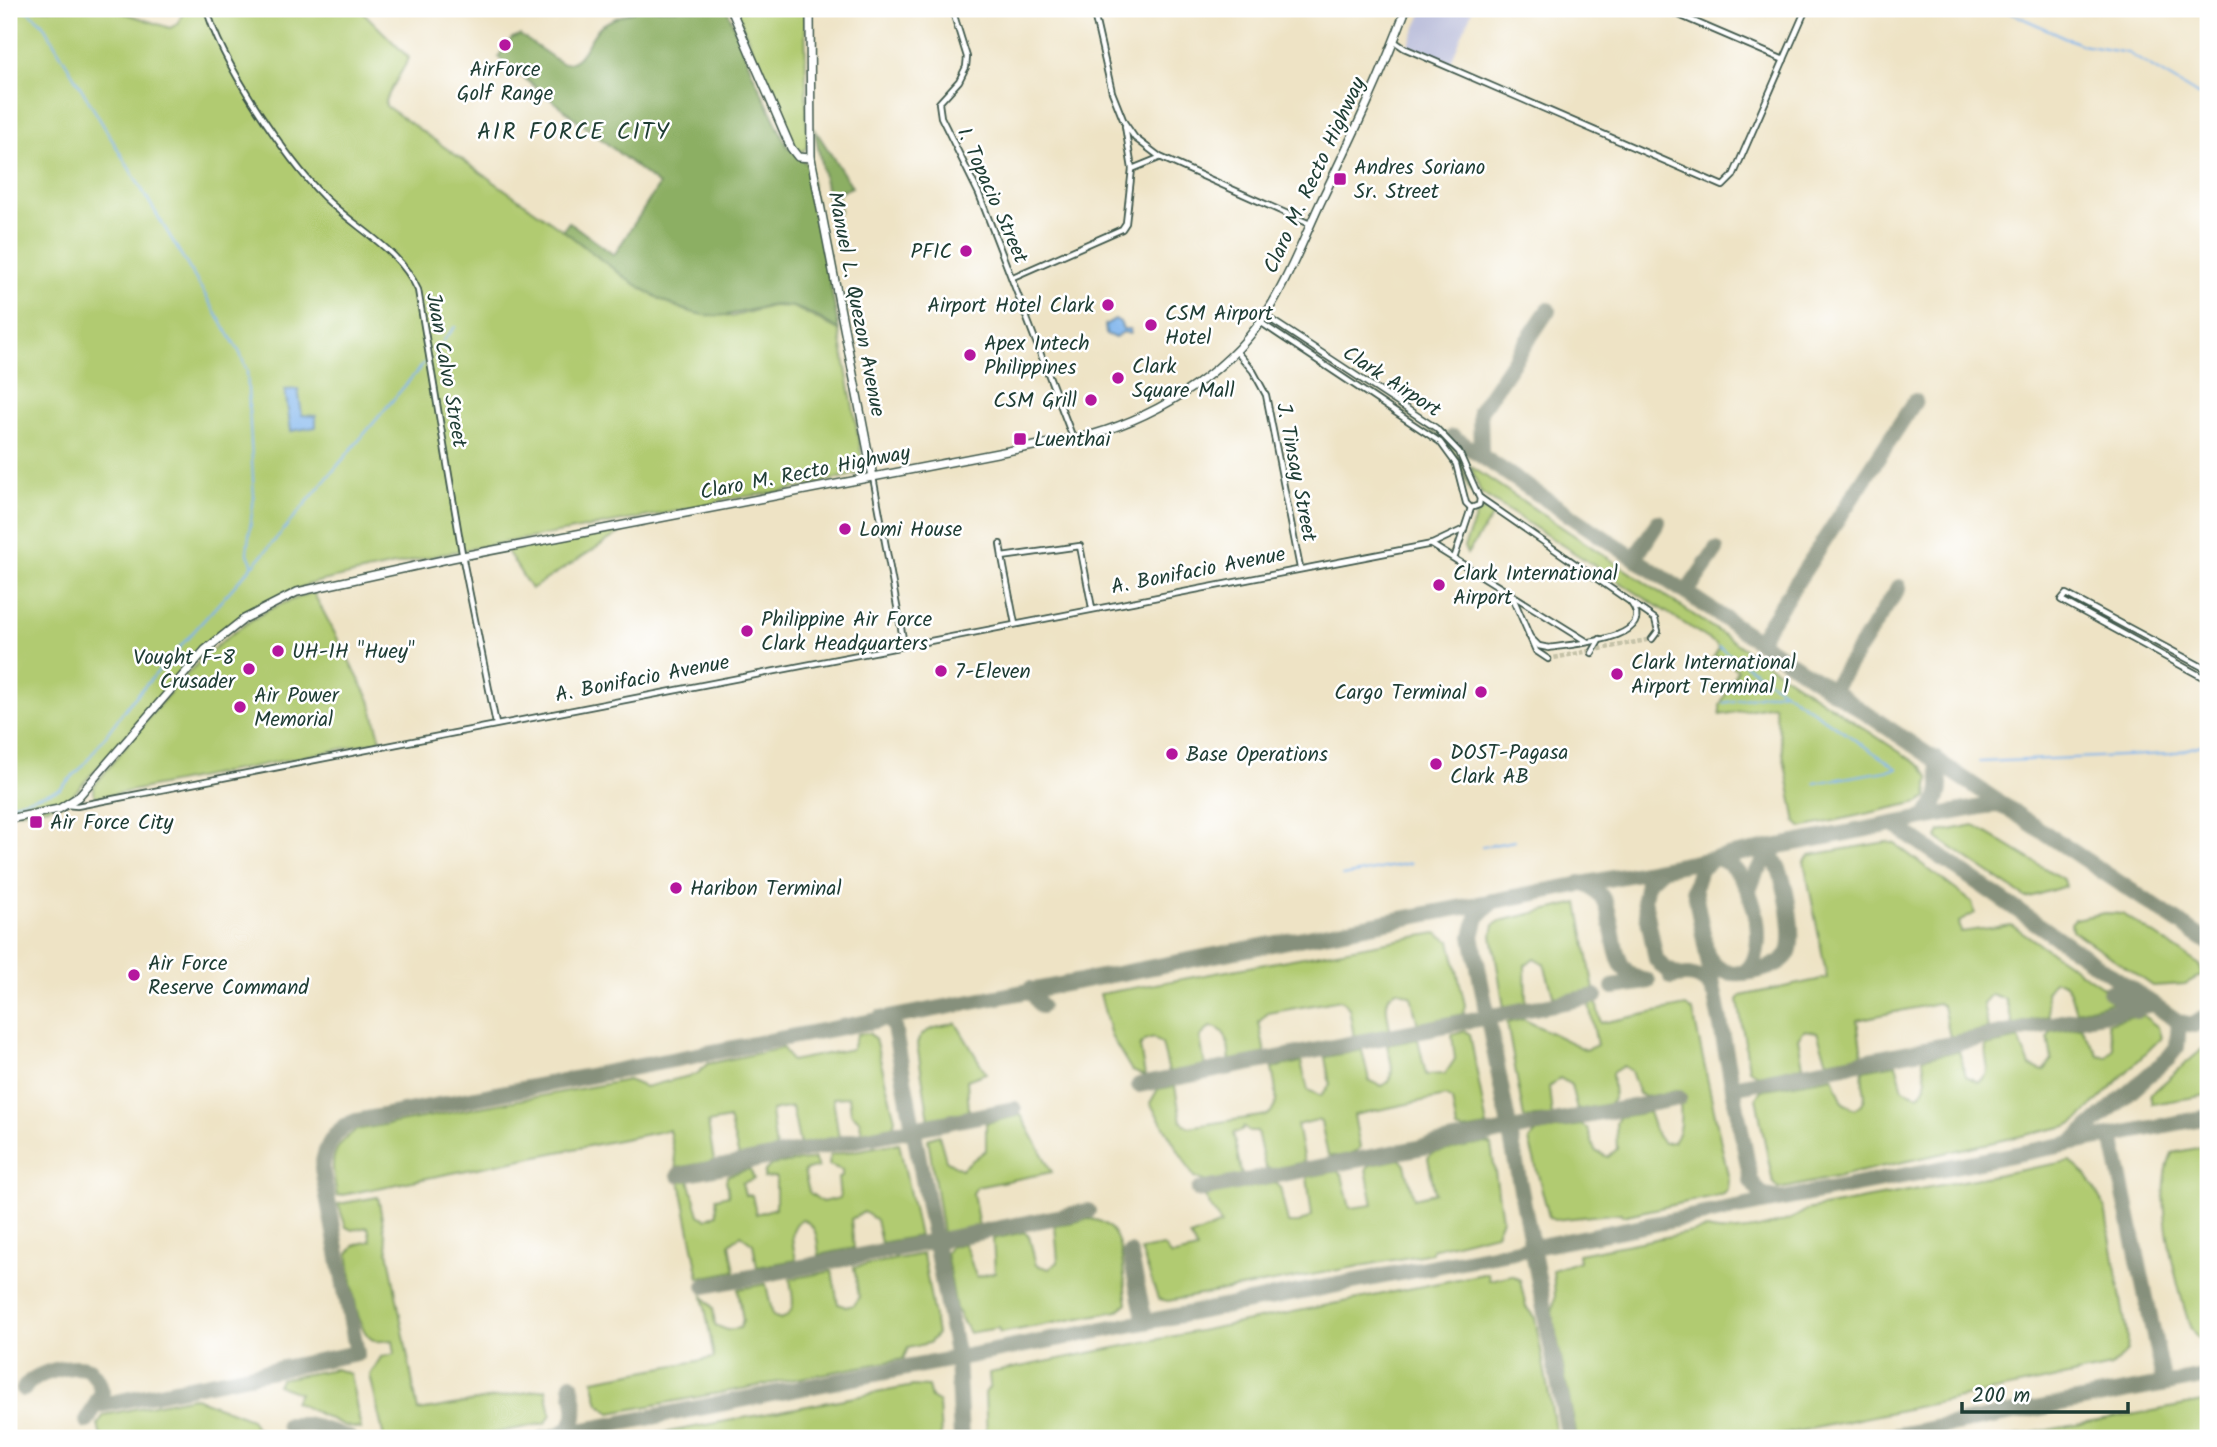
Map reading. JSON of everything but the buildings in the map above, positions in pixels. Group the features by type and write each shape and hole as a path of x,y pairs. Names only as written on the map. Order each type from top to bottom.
{"main road":[{"path":"731,9 793,150 801,158 811,158"},
{"name":"Manuel L. Quezon Avenue","path":"810,9 811,158 873,477"},
{"name":"Claro M. Recto Highway","path":"66,805 93,782 195,660 244,619 311,587 1073,438 1106,430 1153,412 1202,379 1235,350 1262,319 1287,275 1394,41 1406,9"},
{"name":"A. Bonifacio Avenue","path":"9,819 66,805"}],"street":[{"name":"Juan Calvo Street","path":"207,9 220,46 293,161 325,198 397,258 410,274 422,310 463,556 496,724"},
{"name":"I. Topacio Street","path":"952,9 967,58 959,81 939,103 941,117 971,174 1073,438"},
{"path":"1013,277 1122,229 1126,223 1132,169 1124,122 1112,92 1093,9"},
{"path":"1665,9 1784,60"},
{"path":"1394,41 1404,48 1723,186 1733,176 1807,9"},
{"path":"1124,122 1135,138 1160,158 1310,224"},
{"path":"1132,169 1160,158"},
{"name":"Clark Airport","path":"1262,319 1427,422 1452,443 1464,460 1478,496"},
{"name":"Clark Airport","path":"1262,319 1440,442 1456,464 1471,508"},
{"name":"J. Tinsay Street","path":"1235,350 1253,371 1266,396 1300,568"},
{"path":"1368,394 1373,387"},
{"name":"Manuel L. Quezon Avenue","path":"873,477 904,644"},
{"path":"1455,556 1471,508 1479,505 1478,496"},
{"path":"1466,498 1478,496 1658,623 1658,631 1652,639"},
{"name":"A. Bonifacio Avenue","path":"66,805 77,806 1432,544 1464,529"},
{"path":"1000,544 1014,624"},
{"path":"1432,544 1455,556 1586,641"},
{"path":"1002,557 1078,545 1092,608"},
{"path":"1511,593 1536,651 1548,659"},
{"path":"2208,670 2066,594 2061,600 2208,680"},
{"path":"1529,636 1544,648 1627,633 1635,625 1636,611 1625,598"},
{"path":"1592,653 1600,639"}],"shaded area":[{"path":"1424,9 1472,11 1450,64 1408,46"}],"green space":[{"path":"9,9 112,9 170,28 178,24 184,9 360,9 409,58 385,101 386,106 648,290 732,317 772,306 793,307 839,330 864,468 857,474 781,492 725,499 710,505 453,552 313,583 279,596 218,634 72,796 49,807 9,813"},
{"path":"639,9 727,9 753,74 787,146 808,165 839,330 815,316 788,306 769,306 722,315 687,311 649,293 563,230 569,222 614,255 659,185 498,57 512,38 520,35 561,63 574,61 603,25"},
{"path":"805,9 807,147 802,152 795,146 768,77 755,56 736,10"},
{"path":"814,128 852,187 838,193 840,212 832,218"},
{"path":"1374,392 1448,442 1461,460 1471,493 1457,459 1441,439"},
{"path":"1470,466 1922,767 1929,777 1927,797 1919,802 1802,828 1796,823 1774,705 1720,715 1720,705 1738,670 1720,657 1713,658 1719,648 1716,644 1481,493"},
{"path":"1485,509 1494,514 1467,554 1464,547 1477,514"},
{"path":"626,529 531,589 507,551"},
{"path":"313,592 370,700 381,741 101,797 94,796 94,786 152,713 194,667 242,626 268,610"},
{"path":"1974,825 2064,880 2066,886 2026,898 1937,838 1940,832"},
{"path":"1886,842 1895,844 1972,902 1975,913 1959,922 1961,932 2012,925 2110,992 2111,1003 2076,1011 2070,991 2064,983 2054,981 2046,992 2049,1016 2013,1025 2005,999 1991,994 1983,1004 1988,1029 1950,1037 1943,1006 1938,1003 1857,1020 1862,1055 1827,1061 1817,1032 1804,1030 1798,1038 1803,1066 1758,1075 1749,1069 1738,1000 1741,996 1827,978 1804,861 1810,855"},
{"path":"1578,903 1594,990 1554,998 1544,964 1534,958 1525,965 1526,1006 1504,1008 1492,935 1494,925 1500,921"},
{"path":"2105,913 2123,914 2200,965 2202,975 2185,984 2153,986 2072,930 2071,923 2075,919"},
{"path":"1436,933 1450,941 1465,1005 1463,1014 1418,1025 1411,996 1397,990 1387,1002 1390,1030 1354,1037 1349,1008 1341,1000 1268,1013 1259,1022 1265,1054 1230,1061 1224,1034 1221,1030 1210,1027 1200,1037 1205,1066 1169,1072 1162,1044 1153,1038 1144,1041 1140,1047 1145,1076 1132,1071 1111,1036 1100,994"},
{"path":"1596,1002 1601,1023 1686,1006 1693,1012 1729,1180 1724,1194 1622,1216 1621,1213 1554,1220 1549,1217 1529,1140 1537,1132 1581,1125 1588,1129 1595,1151 1608,1157 1617,1149 1616,1123 1619,1117 1649,1112 1657,1136 1664,1143 1673,1142 1679,1131 1680,1109 1676,1091 1645,1097 1639,1094 1631,1071 1623,1066 1612,1073 1614,1099 1610,1104 1577,1110 1571,1085 1560,1078 1549,1087 1552,1116 1524,1118 1507,1023 1523,1019 1586,1050 1597,1045 1589,1004"},
{"path":"2141,1014 2158,1027 2161,1038 2076,1122 1790,1187 1778,1189 1773,1183 1756,1098 1761,1090 1833,1077 1843,1103 1855,1109 1865,1097 1863,1070 1896,1064 1903,1089 1917,1095 1926,1084 1923,1058 1959,1051 1966,1076 1978,1082 1987,1071 1986,1046 2019,1039 2030,1066 2044,1071 2052,1060 2048,1037 2051,1032 2081,1027 2098,1055 2107,1057 2114,1048 2107,1023"},
{"path":"956,1023 986,1073 967,1080 969,1111 929,1120 917,1044 927,1031"},
{"path":"1465,1031 1470,1034 1487,1127 1464,1131 1457,1129 1452,1100 1446,1096 1354,1115 1360,1148 1349,1154 1336,1156 1328,1155 1321,1122 1317,1120 1297,1125 1304,1162 1271,1170 1265,1167 1257,1131 1248,1131 1244,1127 1242,1131 1233,1133 1242,1176 1206,1182 1194,1177 1150,1103 1158,1089 1175,1086 1181,1121 1188,1127 1267,1115 1275,1106 1276,1100 1272,1068 1301,1062 1308,1090 1321,1096 1330,1085 1325,1057 1362,1050 1369,1080 1381,1086 1387,1083 1392,1074 1387,1045 1418,1039 1426,1075 1445,1074 1455,1059 1452,1035"},
{"path":"869,1033 875,1039 895,1119 892,1130 863,1135 859,1120 851,1113 849,1097 833,1098 839,1139 800,1146 792,1107 771,1111 776,1150 739,1157 729,1119 708,1123 714,1161 677,1168 669,1130 337,1196 333,1167 335,1152 356,1130 628,1080 645,1087 697,1074 707,1064 783,1048 791,1061 852,1049 857,1034"},
{"path":"2208,1044 2208,1095 2152,1104 2150,1095"},
{"path":"1021,1115 1052,1172 977,1187 973,1193 979,1227 943,1234 928,1139 939,1135 946,1160 961,1169 986,1150 986,1123"},
{"path":"899,1143 919,1236 881,1243 876,1220 864,1212 851,1219 854,1248 819,1255 814,1230 802,1219 793,1232 796,1260 757,1267 753,1244 741,1235 730,1244 735,1271 699,1278 680,1181 689,1180 699,1215 706,1219 717,1214 716,1198 729,1195 726,1180 728,1175 750,1169 754,1179 742,1183 745,1195 752,1195 756,1214 776,1208 776,1177 764,1178 765,1171 771,1165 814,1159 818,1167 804,1171 809,1192 822,1202 840,1198 838,1178 842,1176 842,1170 829,1165 830,1155"},
{"path":"1486,1143 1491,1145 1502,1219 1496,1233 1432,1249 1432,1253 1168,1301 1158,1299 1141,1250 1163,1246 1171,1256 1197,1250 1190,1237 1221,1224 1204,1195 1276,1183 1280,1187 1288,1223 1299,1223 1312,1216 1307,1177 1337,1171 1342,1175 1350,1208 1373,1205 1366,1169 1370,1165 1400,1159 1405,1165 1414,1198 1435,1193 1428,1158 1432,1153"},
{"path":"2208,1146 2207,1341 2197,1337 2190,1327 2184,1308 2168,1239 2164,1192 2166,1171 2172,1153"},
{"path":"2070,1161 2087,1176 2105,1208 2128,1339 2127,1351 2111,1367 1766,1438 1577,1438 1552,1313 1555,1297 1553,1270 1579,1261 1578,1254 1707,1229 1730,1231 1758,1228 1785,1221 1806,1210"},
{"path":"378,1197 418,1411 546,1389 551,1414 546,1423 470,1438 384,1438 370,1375 381,1357 395,1354 393,1340 376,1341 369,1337 363,1328 355,1303 348,1254 355,1245 371,1241 368,1227 352,1230 346,1227 338,1204"},
{"path":"1088,1219 1101,1222 1111,1229 1117,1240 1127,1303 1117,1311 1000,1333 998,1328 969,1333 956,1309 946,1253 950,1247 963,1243 977,1277 995,1272 993,1239 1024,1232 1029,1236 1036,1265 1049,1269 1058,1262 1055,1226"},
{"path":"923,1254 937,1334 929,1343 908,1348 903,1359 611,1413 599,1404 593,1380 714,1358 703,1296 713,1308 715,1325 727,1330 740,1328 743,1321 738,1289 766,1284 773,1316 780,1319 790,1313 792,1308 790,1279 832,1271 838,1304 846,1307 853,1305 859,1297 854,1267"},
{"path":"1488,1273 1489,1280 1512,1275 1520,1280 1526,1307 1535,1318 1557,1438 987,1438 985,1393 990,1386 989,1373"},
{"path":"335,1369 350,1374 361,1429 345,1426 294,1402 299,1393 277,1385 280,1379"},
{"path":"913,1386 928,1387 931,1398 939,1403 941,1438 636,1438"},
{"path":"193,1397 251,1419 256,1428 275,1438 101,1438 98,1424 104,1415"},
{"path":"2208,1401 2208,1438 2003,1438"}],"water":[{"path":"1115,319 1123,329 1130,329 1130,334 1123,332 1115,338 1106,334 1105,325"},
{"path":"298,389 302,415 316,416 316,427 291,431 285,390"}],"waterway":[{"path":"9,9 28,11 42,23 240,353 247,371 254,497 247,552 253,565 129,704 83,766 60,789 9,805"},
{"path":"2002,9 2082,45 2128,53 2208,101"},
{"path":"2208,103 2205,116 2208,119"},
{"path":"443,341 455,327"},
{"path":"254,565 424,363"},
{"path":"1719,647 1898,769"},
{"path":"1723,703 1784,691"},
{"path":"1979,762 2170,754 2208,743"},
{"path":"1815,783 1897,769"},
{"path":"1482,847 1515,841"},
{"path":"1342,876 1411,863"}],"taxiway":[{"path":"1481,454 1480,411 1548,310"},
{"path":"1759,640 1915,401"},
{"path":"1453,437 2208,942"},
{"path":"1635,558 1658,522"},
{"path":"1686,593 1716,550"},
{"path":"1832,690 1899,587"},
{"path":"1924,818 1935,804 1940,791 1936,759"},
{"path":"96,1406 357,1353 322,1169 325,1153 332,1139 342,1128 356,1121 1986,806 1998,805 2013,811"},
{"path":"1893,824 2179,1022 2194,1025 2208,1015"},
{"path":"1749,890 1756,872 1776,849"},
{"path":"1707,955 1720,969 1738,973 1767,968 1788,954 1791,922 1779,870 1771,858 1752,851"},
{"path":"1746,971 1754,960 1758,944 1754,907 1748,889 1738,874 1727,863 1714,858 1700,869 1694,888 1751,1181 1762,1195 1779,1199"},
{"path":"1662,869 1647,883 1644,899 1656,959 1664,968 1678,975"},
{"path":"1580,883 1596,890 1605,902 1621,964 1631,975 1648,981"},
{"path":"1493,901 1477,917 1472,936 1569,1438"},
{"path":"1671,977 1696,976 1706,982 1713,993"},
{"path":"1613,987 1646,982"},
{"path":"1030,989 1041,1006"},
{"path":"2110,992 2136,1011"},
{"path":"1139,1085 1595,996"},
{"path":"1733,1087 2153,1004"},
{"path":"880,1018 888,1020 894,1027 957,1358 961,1438"},
{"path":"2076,1139 2169,1057 2177,1047 2179,1022"},
{"path":"1199,1190 1679,1098"},
{"path":"679,1175 1014,1109"},
{"path":"543,1438 2208,1117"},
{"path":"2112,1136 2164,1384"},
{"path":"705,1286 1088,1211"},
{"path":"1130,1253 1145,1322"},
{"path":"24,1389 35,1378 53,1371 73,1367 89,1369 98,1380 102,1392 87,1421"},
{"path":"1882,1438 2208,1376"},
{"path":"561,1434 568,1429 574,1418 575,1405 571,1384"},
{"path":"288,1425 310,1425 349,1438"}],"tunnel":[{"path":"1548,659 1652,639"}],"place":[{"name":"AirForce Golf Range","path":"505,45"},
{"name":"Andres Soriano Sr. Street","path":"1340,179"},
{"name":"PFIC","path":"966,251"},
{"name":"Airport Hotel Clark","path":"1108,305"},
{"name":"CSM Airport Hotel","path":"1151,325"},
{"name":"Apex Intech Philippines","path":"970,355"},
{"name":"Clark Square Mall","path":"1118,378"},
{"name":"CSM Grill","path":"1091,400"},
{"name":"Luenthai","path":"1020,439"},
{"name":"Lomi House","path":"845,529"},
{"name":"Clark International Airport","path":"1439,585"},
{"name":"Philippine Air Force Clark Headquarters","path":"747,631"},
{"name":"UH-1H \"Huey\"","path":"278,651"},
{"name":"Vought F-8 Crusader","path":"249,669"},
{"name":"7-Eleven","path":"941,671"},
{"name":"Clark International Airport Terminal 1","path":"1617,674"},
{"name":"Cargo Terminal","path":"1481,692"},
{"name":"Air Power Memorial","path":"240,707"},
{"name":"Base Operations","path":"1172,754"},
{"name":"DOST-Pagasa Clark AB","path":"1436,764"},
{"name":"Air Force City","path":"36,822"},
{"name":"Haribon Terminal","path":"676,888"},
{"name":"Air Force Reserve Command","path":"134,975"}],"district":[{"name":"AIR FORCE CITY","path":"574,131"}]}
